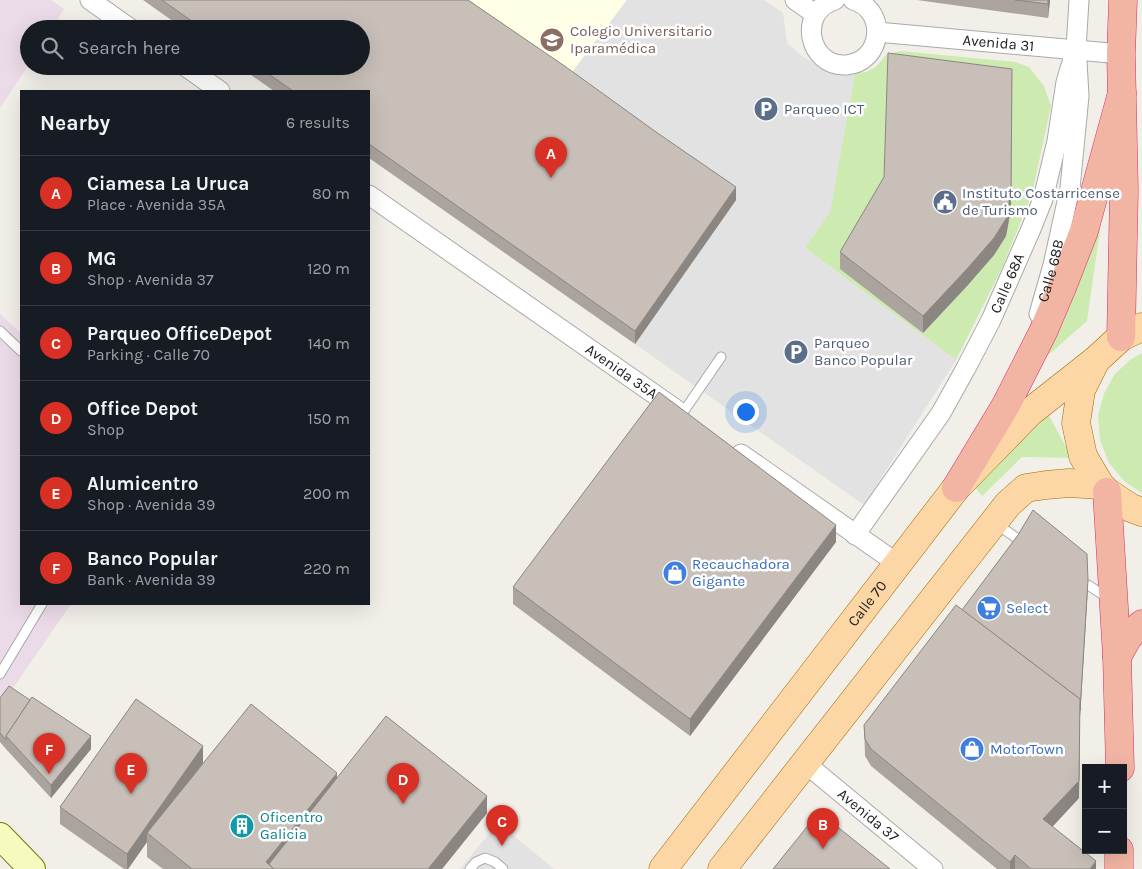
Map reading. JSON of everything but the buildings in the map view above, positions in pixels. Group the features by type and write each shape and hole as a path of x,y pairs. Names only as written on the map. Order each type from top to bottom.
{"highway":[{"path":"1123,0 1122,93 1133,198 1131,332"},
{"path":"956,488 1006,405 1047,324 1064,285 1084,231 1122,93"},
{"path":"1104,488 1117,657 1120,764"},
{"path":"1117,657 1128,637 1142,624"},
{"path":"1119,854 1119,869"}],"main road":[{"name":"Calle 70","path":"664,869 956,488 1030,412 1131,332"},
{"path":"1096,360 1081,390 1076,423 1083,456 1104,488 1131,508 1142,512"},
{"path":"722,869 1008,504 1026,488 1061,484 1104,488"},
{"path":"0,836 32,869"}],"street":[{"path":"90,0 118,20"},
{"path":"795,0 816,14"},
{"path":"835,0 830,1 816,14 811,34 813,44 818,52 835,64 845,65 855,63 864,58 876,42 876,22 872,14 866,7 853,0"},
{"name":"Calle 68A","path":"855,534 941,413 1008,284 1042,198 1057,141 1066,82 1076,50 1079,0"},
{"name":"Avenida 31","path":"877,32 1121,54"},
{"name":"Calle 68B","path":"1024,371 1053,265 1070,188 1079,96 1076,50"},
{"path":"198,75 219,90"},
{"name":"Avenida 35A","path":"370,196 698,424"},
{"path":"729,446 898,564"},
{"name":"Avenida 37","path":"805,763 933,869"}],"lane":[{"path":"0,331 20,350"},
{"path":"682,414 721,357"},
{"path":"993,522 1018,539"},
{"path":"1088,585 1113,602"},
{"path":"0,674 41,605"},
{"path":"470,869 476,862 485,858 503,869"}],"shaded area":[{"path":"0,0 51,0 64,9 57,20 20,20 20,75 22,75 0,108"},
{"name":"Colegio Universitario Iparamédica","path":"447,0 627,0 566,80"},
{"path":"627,0 764,0 783,13 787,43 803,57 830,73 855,73 830,212 805,248 956,360 864,505 635,344 733,198 566,80"},
{"path":"0,314 20,332 20,605 70,605 0,707"},
{"path":"498,823 554,869 460,869"}],"green space":[{"path":"900,51 1015,62 1029,67 1044,86 1051,106 1032,194 1002,268 956,360 805,248 830,211 855,73 866,72 876,67 886,55","holes":["1012,86 1011,209 1006,236 994,255 923,333 884,194"]},
{"path":"1106,188 1087,321 1030,371"},
{"path":"1142,353 1142,493 1125,482 1109,463 1100,440 1098,415 1104,394 1114,375 1130,360"},
{"path":"1048,414 1072,458 1022,457 982,496 973,485"}],"place":[{"name":"Colegio Universitario Iparamédica","path":"552,40"},
{"name":"Parqueo ICT","path":"766,109"},
{"name":"Ciamesa La Uruca","path":"551,178"},
{"name":"Instituto Costarricense de Turismo","path":"945,202"},
{"name":"Parqueo Banco Popular","path":"796,352"},
{"name":"Recauchadora Gigante","path":"675,573"},
{"name":"Select","path":"989,608"},
{"name":"MotorTown","path":"972,749"},
{"name":"Banco Popular","path":"49,774"},
{"name":"Alumicentro","path":"131,794"},
{"name":"Office Depot","path":"403,804"},
{"name":"Oficentro Galicia","path":"242,826"},
{"name":"Parqueo OfficeDepot","path":"502,846"},
{"name":"MG","path":"823,849"}]}
